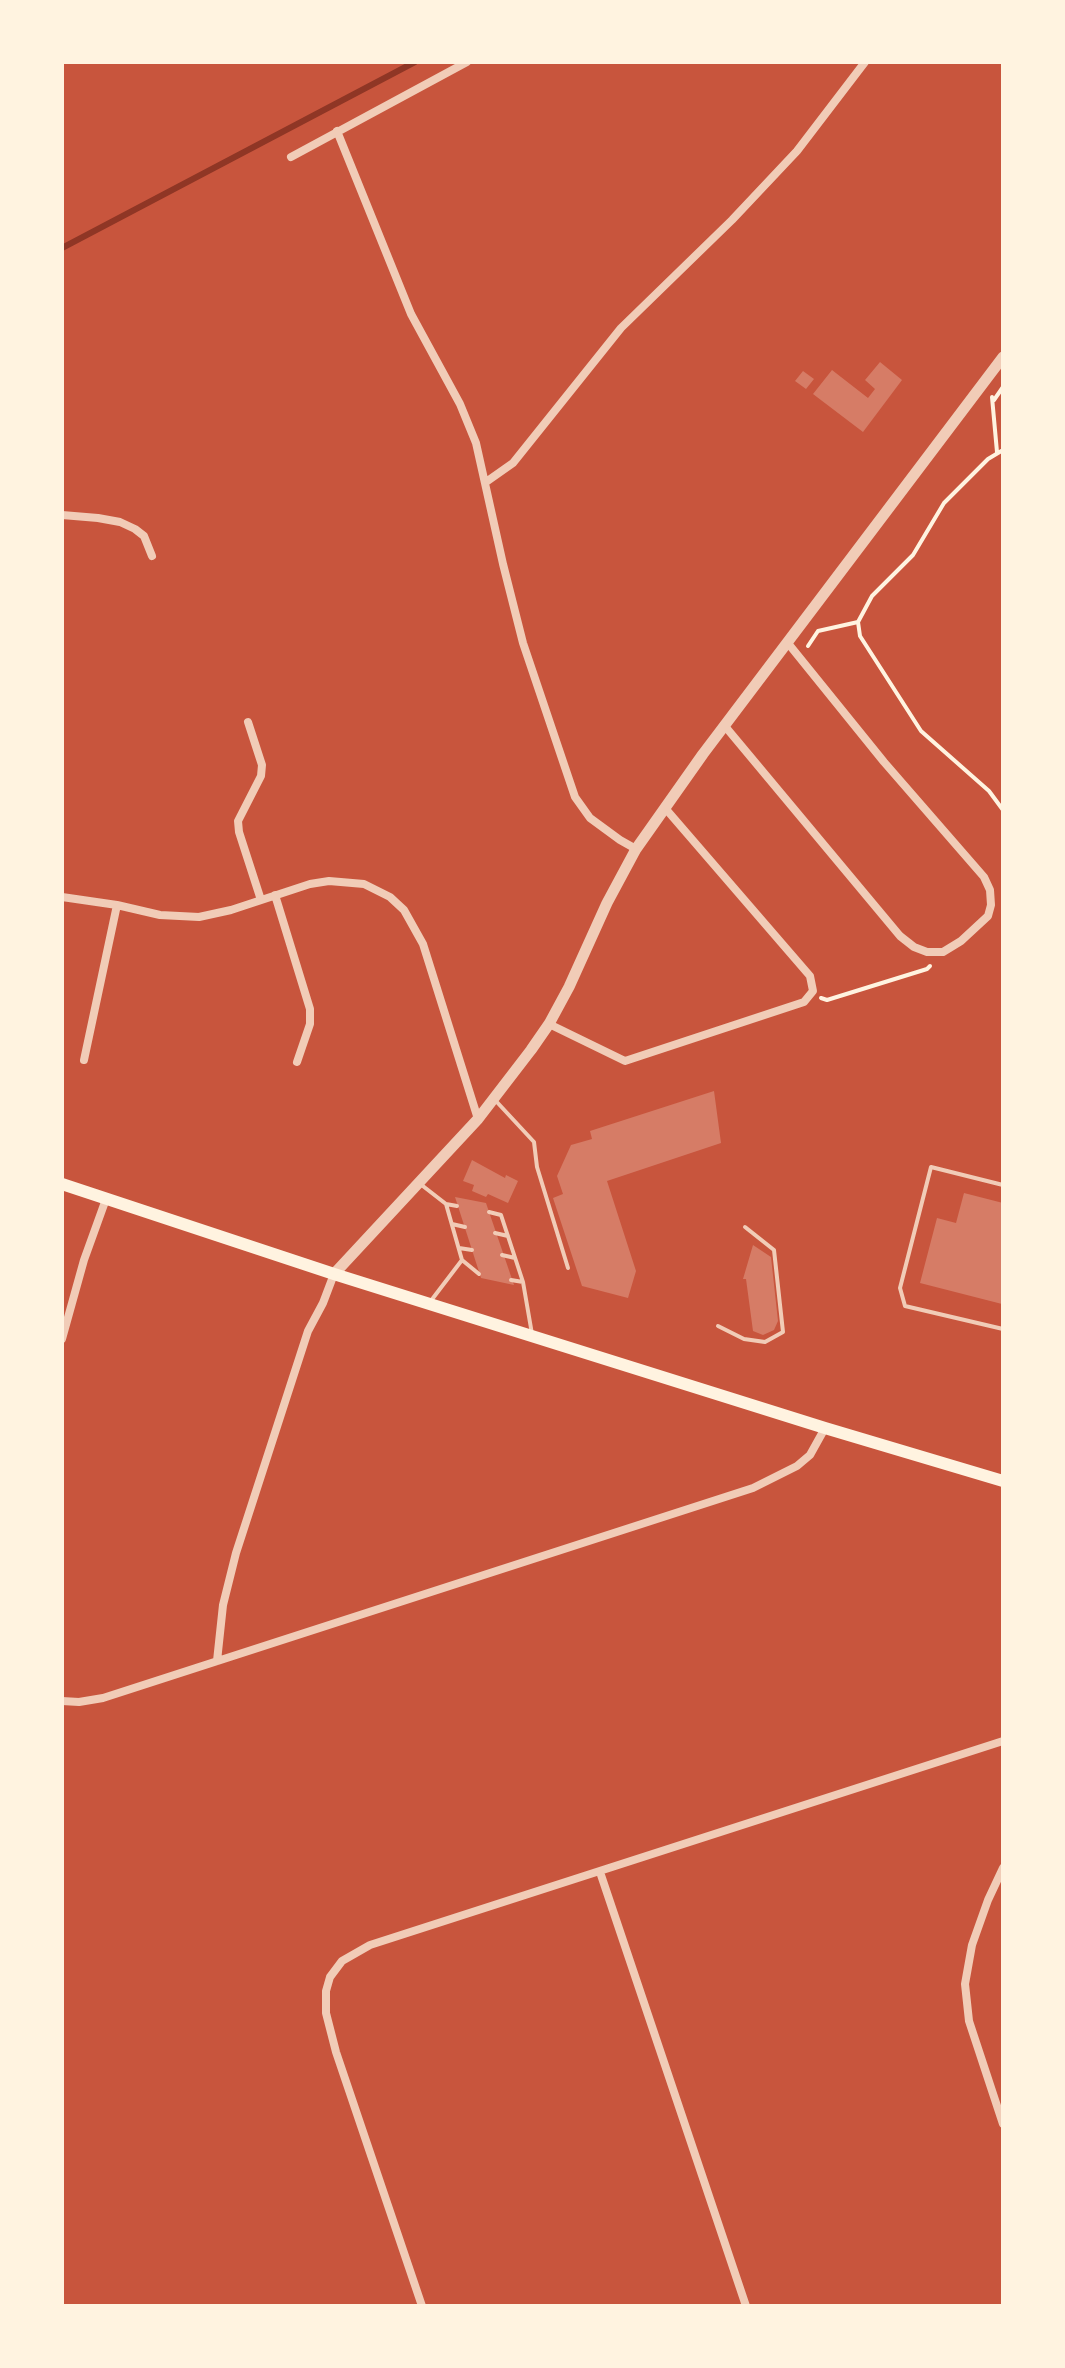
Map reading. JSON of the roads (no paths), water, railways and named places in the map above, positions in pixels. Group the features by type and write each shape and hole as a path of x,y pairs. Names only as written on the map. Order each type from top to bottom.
{"main road":[{"path":"62,1184 428,1304 1003,1481"}],"street":[{"path":"291,157 467,62"},
{"path":"486,482 513,463 621,328 732,220 797,151 865,62"},
{"path":"337,131 411,314 460,404 476,443 523,643 575,797 590,818 636,849"},
{"path":"217,1661 223,1605 236,1553 308,1331 334,1274 478,1119 549,1024 636,849 724,725 1003,357"},
{"path":"62,515 120,522 144,536 152,556"},
{"path":"724,725 900,936 914,947 927,952 943,952 961,941 988,916 990,890 984,877 884,762 787,642"},
{"path":"248,722 262,765 261,776 238,821 261,900"},
{"path":"549,1024 625,1061 804,1002 811,994 813,983 810,976 665,808"},
{"path":"62,897 160,915 199,917 329,881 364,884 390,897 404,910 423,944 478,1119"},
{"path":"275,895 310,1009 310,1024 297,1062"},
{"path":"84,1060 117,905"},
{"path":"62,1339 84,1260 106,1199"},
{"path":"62,1701 103,1698 753,1488 797,1466 810,1455 825,1428"},
{"path":"422,2306 336,2052 326,2013 326,1991 330,1977 342,1961 370,1945 1003,1741"},
{"path":"1003,1868 972,1945 965,1984 969,2021 1003,2124"},
{"path":"600,1872 746,2306"}],"lane":[{"path":"493,1099 534,1142 537,1167 568,1268"},
{"path":"1003,1185 931,1167 900,1288 905,1306 1003,1329"},
{"path":"418,1182 446,1204 457,1206"},
{"path":"446,1204 462,1260 479,1274"},
{"path":"489,1212 501,1215 509,1236 523,1282 532,1336"},
{"path":"452,1224 465,1227"},
{"path":"718,1326 744,1339 765,1342 783,1332 774,1250 745,1227"},
{"path":"495,1233 509,1236"},
{"path":"459,1248 472,1250"},
{"path":"502,1255 515,1258"},
{"path":"428,1304 462,1260"},
{"path":"511,1280 523,1282"}],"waterway":[{"path":"62,248 415,62"}]}
